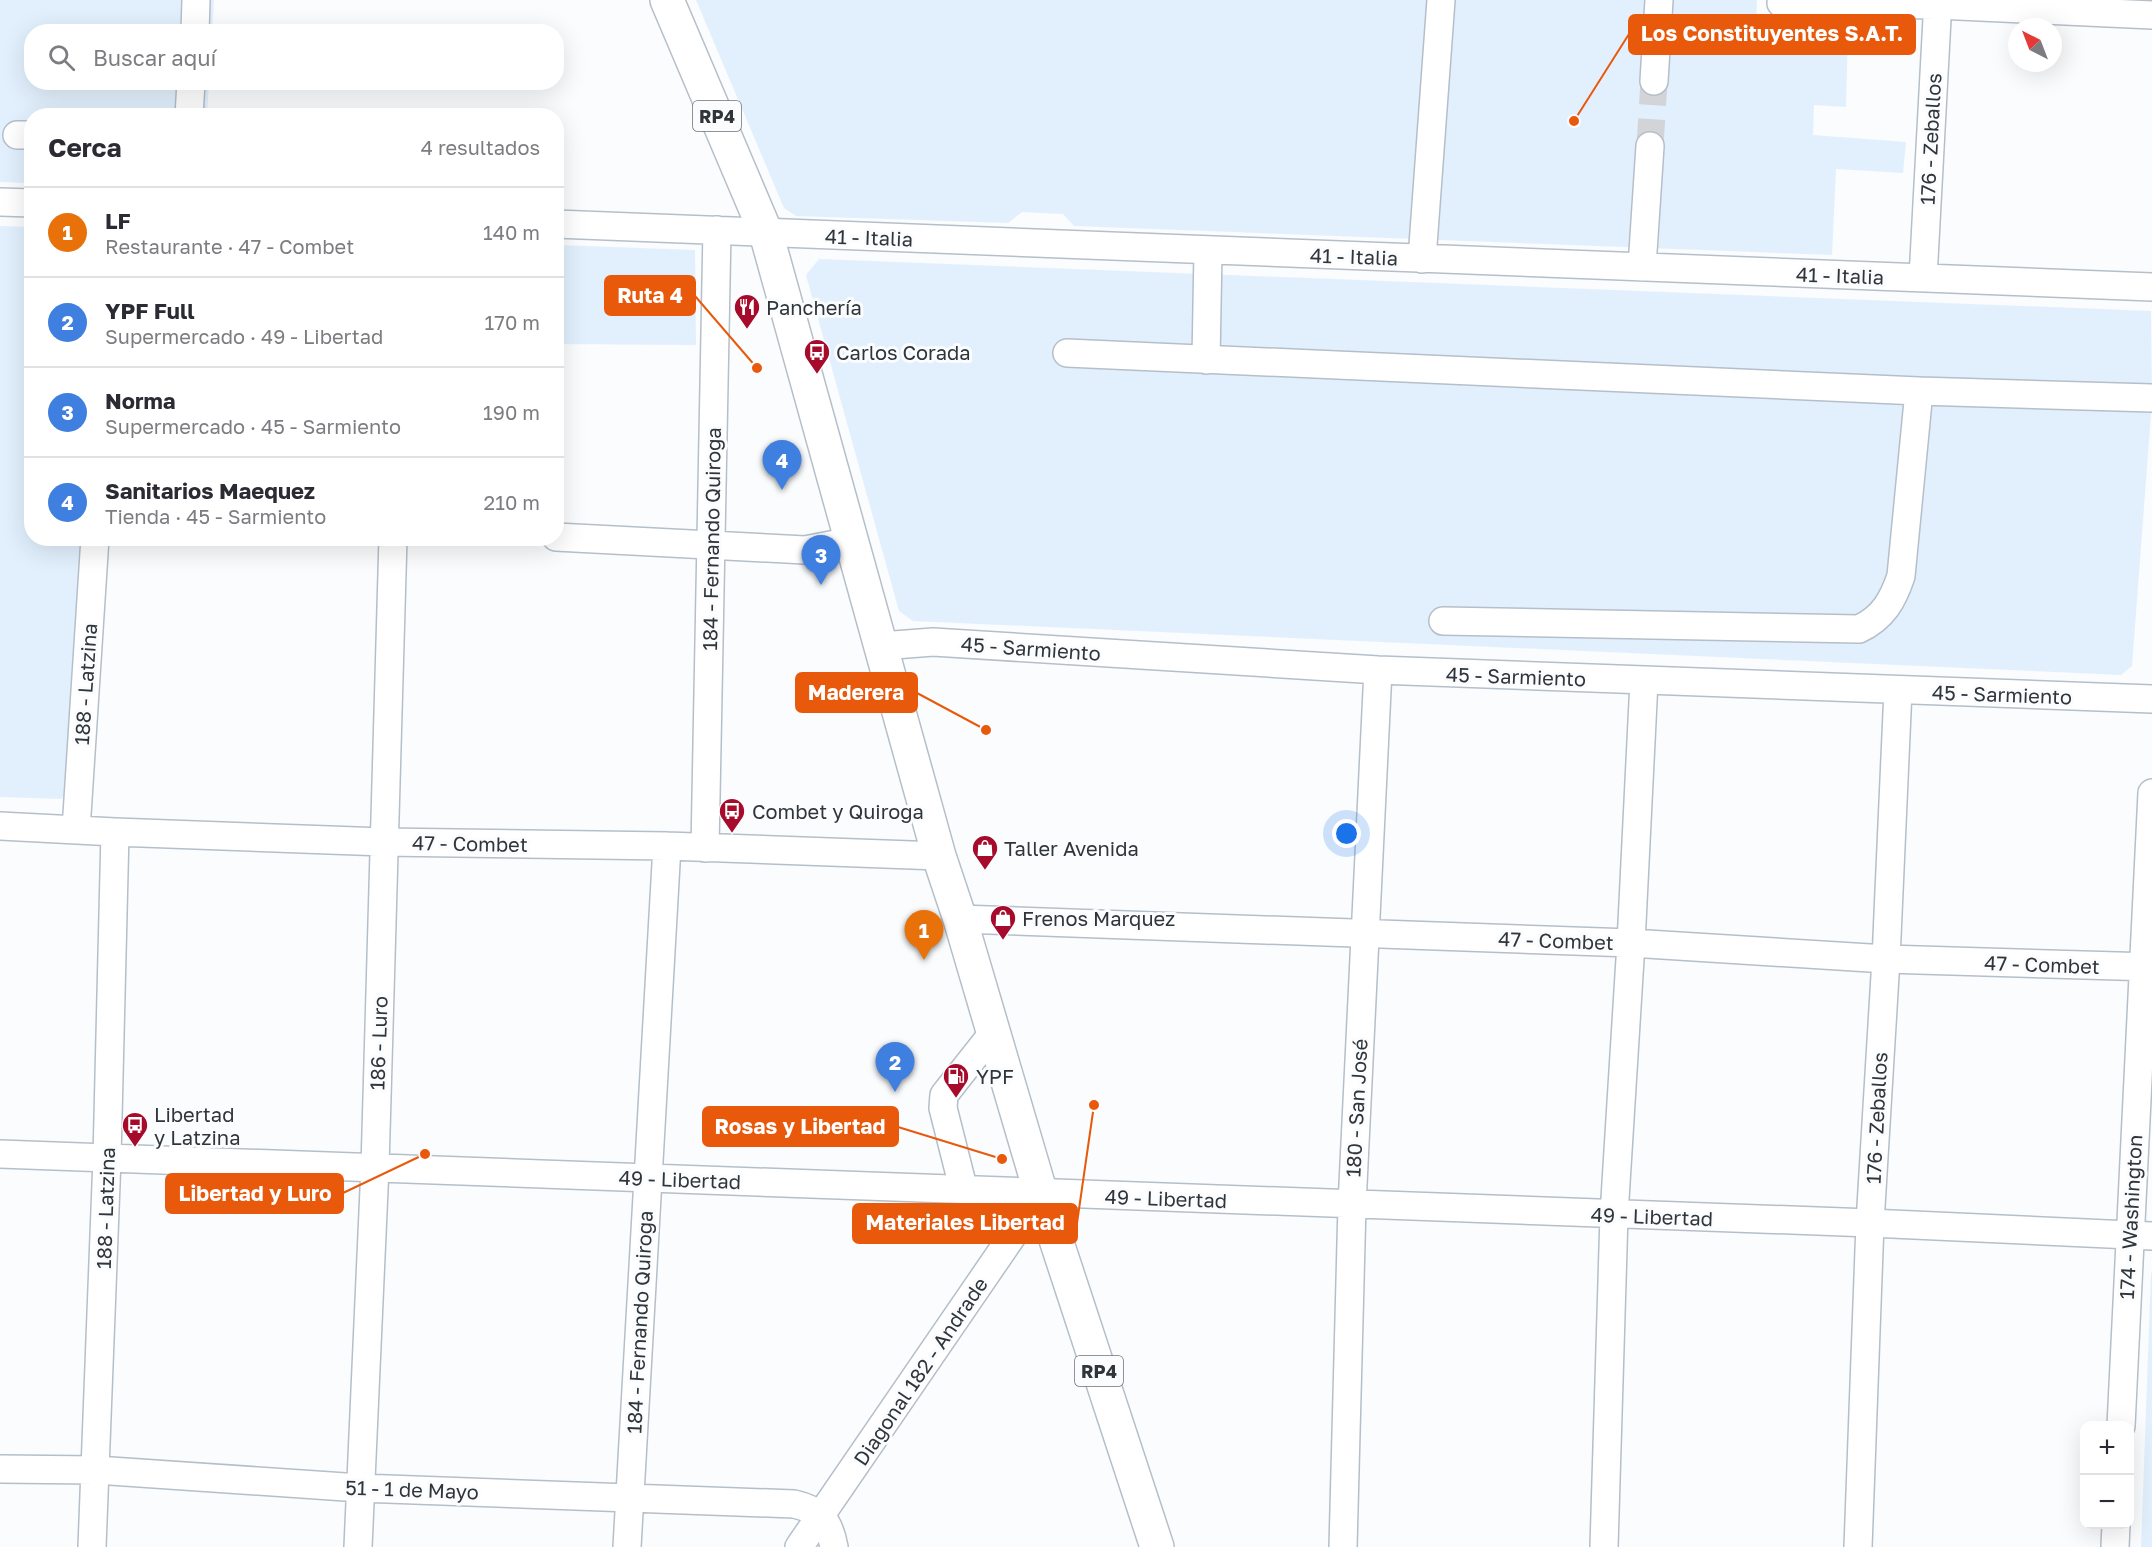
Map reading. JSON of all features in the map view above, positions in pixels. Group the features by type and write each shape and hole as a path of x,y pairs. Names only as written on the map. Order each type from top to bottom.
{"main road":[{"name":"RP4","path":"667,0 766,232 939,856 960,919 1041,1194 1157,1547"}],"street":[{"path":"195,24 196,0"},
{"path":"1422,259 1441,0"},
{"path":"1654,81 1659,0"},
{"path":"1781,3 1937,3 2152,15"},
{"name":"176 - Zeballos","path":"1923,278 1937,3"},
{"path":"189,108 191,90"},
{"path":"1642,267 1650,146"},
{"path":"0,202 24,203"},
{"name":"41 - Italia","path":"564,224 2152,287"},
{"name":"184 - Fernando Quiroga","path":"705,848 717,230"},
{"path":"1206,360 1208,250"},
{"path":"1067,353 1919,391 2152,398"},
{"path":"1443,621 1859,629 1870,624 1882,614 1894,598 1902,576 1919,391"},
{"path":"564,537 805,550 851,540"},
{"name":"188 - Latzina","path":"76,830 94,546"},
{"name":"186 - Luro","path":"358,1547 375,1167 393,546"},
{"name":"45 - Sarmiento","path":"882,646 933,642 1378,670 2152,699"},
{"name":"180 - San José","path":"1343,1547 1352,1205 1378,670"},
{"path":"1604,1547 1614,1215 1644,681"},
{"name":"176 - Zeballos","path":"1858,1547 1870,1223 1886,959 1898,690"},
{"name":"174 - Washington","path":"2121,1421 2141,1236 2152,794"},
{"name":"47 - Combet","path":"0,826 384,842 667,846 939,856"},
{"name":"188 - Latzina","path":"92,1547 107,1158 115,832"},
{"name":"184 - Fernando Quiroga","path":"627,1547 667,846"},
{"name":"47 - Combet","path":"960,919 1631,943 1886,959 2147,967"},
{"path":"964,1191 943,1108 944,1095 993,1033"},
{"name":"49 - Libertad","path":"0,1154 1870,1223 2141,1236"},
{"name":"Diagonal 182 - Andrade","path":"799,1547 1041,1194"},
{"name":"51 - 1 de Mayo","path":"0,1469 96,1470 360,1488 794,1504 807,1507 821,1515"},
{"path":"821,1515 829,1527 834,1547"},
{"path":"2115,1547 2116,1529"}],"shaded area":[{"path":"0,0 214,0 212,24 24,24 24,90 209,90 207,108 24,108 24,183 0,182"},
{"path":"696,0 1757,0 1756,25 1848,29 1846,107 1814,105 1813,135 1906,142 1903,173 1836,169 1832,255 1074,226 1063,214 1022,212 1008,223 796,216 784,208"},
{"path":"0,226 24,227 24,546 88,546 71,790 61,799 0,797"},
{"path":"564,245 695,250 696,345 564,344"},
{"path":"819,259 2151,311 2152,401 2132,666 2121,675 913,621 899,611 806,275"},
{"path":"2151,1273 2152,1547 2141,1547"}],"tunnel":[{"path":"1650,146 1654,81"}],"place":[{"name":"Los Constituyentes S.A.T.","path":"1574,121"},
{"name":"Panchería","path":"747,330"},
{"name":"Ruta 4","path":"757,368"},
{"name":"Carlos Corada","path":"817,375"},
{"name":"Sanitarios Maequez","path":"782,490"},
{"name":"Norma","path":"821,585"},
{"name":"Maderera","path":"986,730"},
{"name":"Combet y Quiroga","path":"732,834"},
{"name":"Taller Avenida","path":"985,871"},
{"name":"Frenos Marquez","path":"1003,941"},
{"name":"LF","path":"924,960"},
{"name":"YPF Full","path":"895,1092"},
{"name":"YPF","path":"956,1099"},
{"name":"Materiales Libertad","path":"1094,1105"},
{"name":"Libertad y Latzina","path":"135,1148"},
{"name":"Libertad y Luro","path":"425,1154"},
{"name":"Rosas y Libertad","path":"1002,1159"}]}
